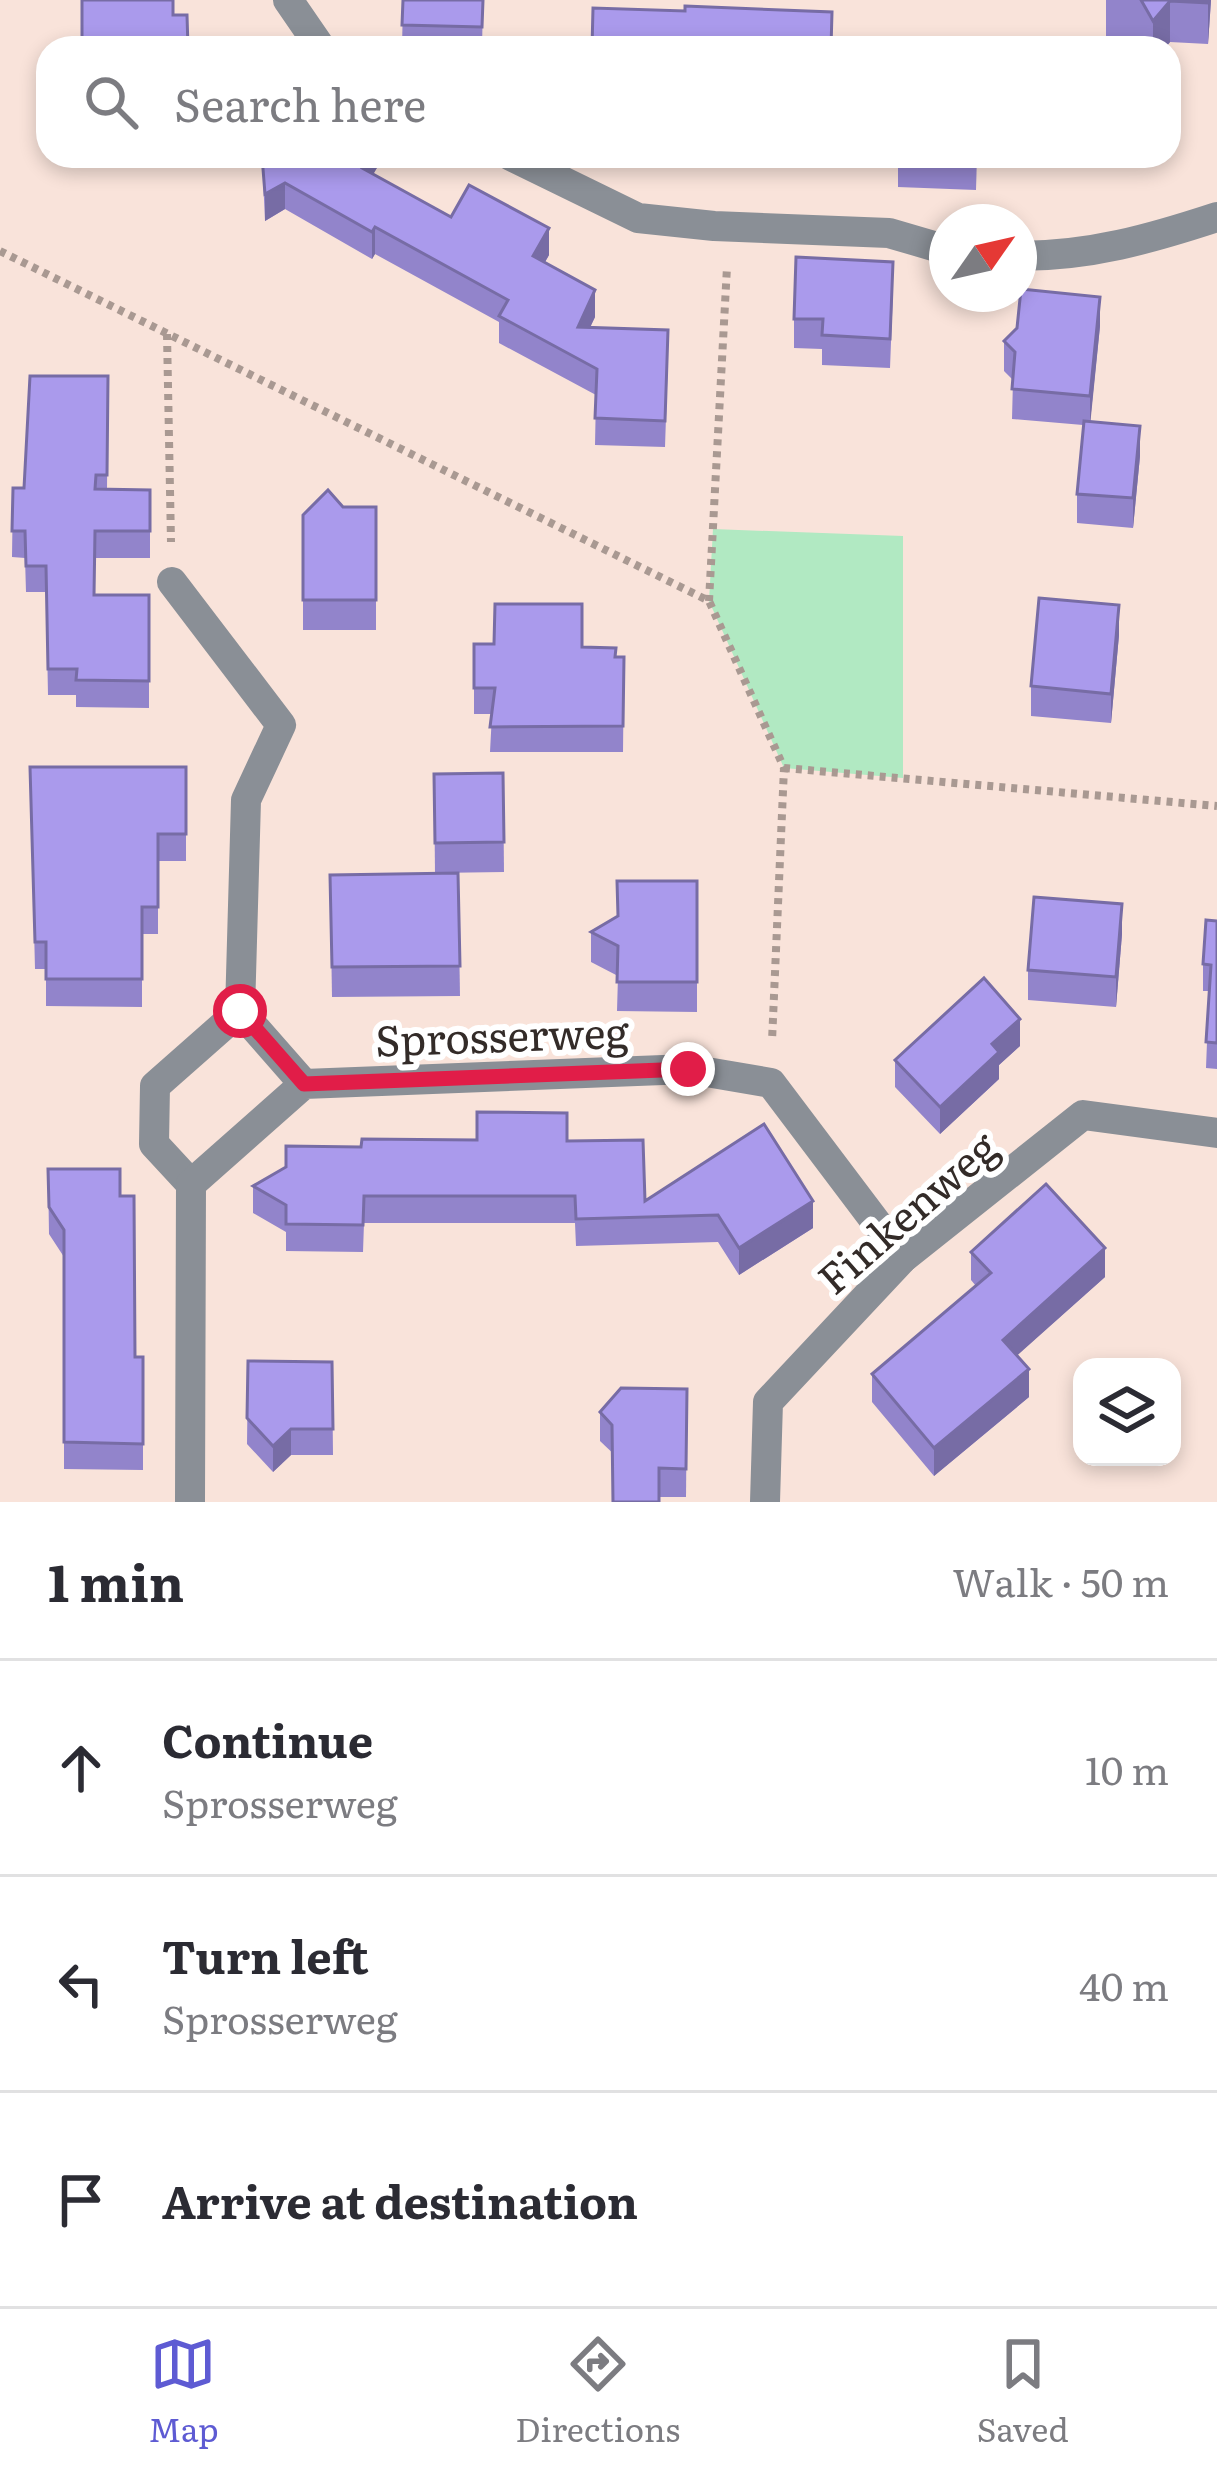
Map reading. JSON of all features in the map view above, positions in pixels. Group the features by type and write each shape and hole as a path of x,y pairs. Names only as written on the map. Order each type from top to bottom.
{"street":[{"path":"287,0 312,36"},
{"path":"536,168 638,218 889,233 929,245"},
{"path":"1037,256 1074,256 1217,218"},
{"path":"172,583 281,725 246,800 240,1011 304,1084 191,1184"},
{"path":"190,1502 191,1184 154,1144 154,1086 240,1011"},
{"name":"Sprosserweg","path":"304,1084 688,1069 771,1083"},
{"path":"771,1083 903,1258"},
{"name":"Finkenweg","path":"765,1502 768,1402 903,1258 1083,1115 1217,1132"}],"path":[{"path":"729,226 709,601 784,768 771,1083"},
{"path":"0,251 709,601"},
{"path":"167,334 172,583"},
{"path":"784,768 1217,806"}],"green space":[{"path":"713,529 903,536 903,778 784,768 709,601"}],"building":[{"path":"82,0 173,0 173,15 187,15 188,36 82,36"},
{"path":"403,0 483,0 482,27 402,25"},
{"path":"1141,0 1209,0 1170,1 1153,21"},
{"path":"685,6 832,12 831,36 592,36 593,8 685,11"},
{"path":"263,168 362,168 451,217 469,185 549,228 533,256 595,290 578,327 668,330 665,421 595,418 597,369 499,316 508,300 285,183 265,194"},
{"path":"796,257 893,262 890,339 822,335 823,319 794,319"},
{"path":"1037,291 1100,297 1090,396 1012,389 1015,352 1004,341 1017,328 1019,312 1037,312"},
{"path":"30,376 108,376 107,475 96,475 95,489 150,490 150,531 95,531 94,595 149,595 149,681 76,680 77,669 48,669 46,566 26,566 25,531 12,531 13,488 24,488"},
{"path":"1084,421 1140,426 1133,498 1077,494"},
{"path":"328,490 343,507 376,507 376,600 303,600 303,515"},
{"path":"1039,598 1119,605 1111,694 1031,686"},
{"path":"495,604 582,604 582,647 616,648 615,657 624,657 623,726 490,727 495,688 474,688 474,644 494,644"},
{"path":"30,767 186,767 186,834 158,834 158,907 142,907 142,979 46,979 46,942 35,942"},
{"path":"503,773 504,842 435,843 434,774"},
{"path":"458,873 460,966 332,967 330,875"},
{"path":"617,881 697,881 697,982 617,982 618,946 591,932 618,916"},
{"path":"1034,897 1122,904 1116,977 1028,970"},
{"path":"1206,920 1217,921 1217,1043 1206,1042 1211,965 1203,964"},
{"path":"984,978 1020,1019 992,1044 999,1052 940,1107 895,1060"},
{"path":"477,1112 567,1113 567,1141 643,1140 645,1201 764,1124 813,1201 739,1248 718,1215 576,1219 575,1196 364,1196 363,1225 286,1224 286,1205 253,1186 286,1167 286,1146 361,1147 362,1139 477,1140"},
{"path":"48,1169 120,1169 120,1196 134,1196 135,1357 143,1357 143,1444 64,1442 64,1230 49,1207"},
{"path":"1046,1184 1105,1248 1003,1340 1029,1369 934,1448 872,1374 991,1273 971,1252"},
{"path":"248,1361 332,1362 333,1429 291,1429 273,1446 247,1418"},
{"path":"621,1388 687,1389 686,1469 659,1468 659,1502 613,1502 612,1425 600,1412"}],"route":[{"path":"240,1011 304,1084 688,1069"}]}
